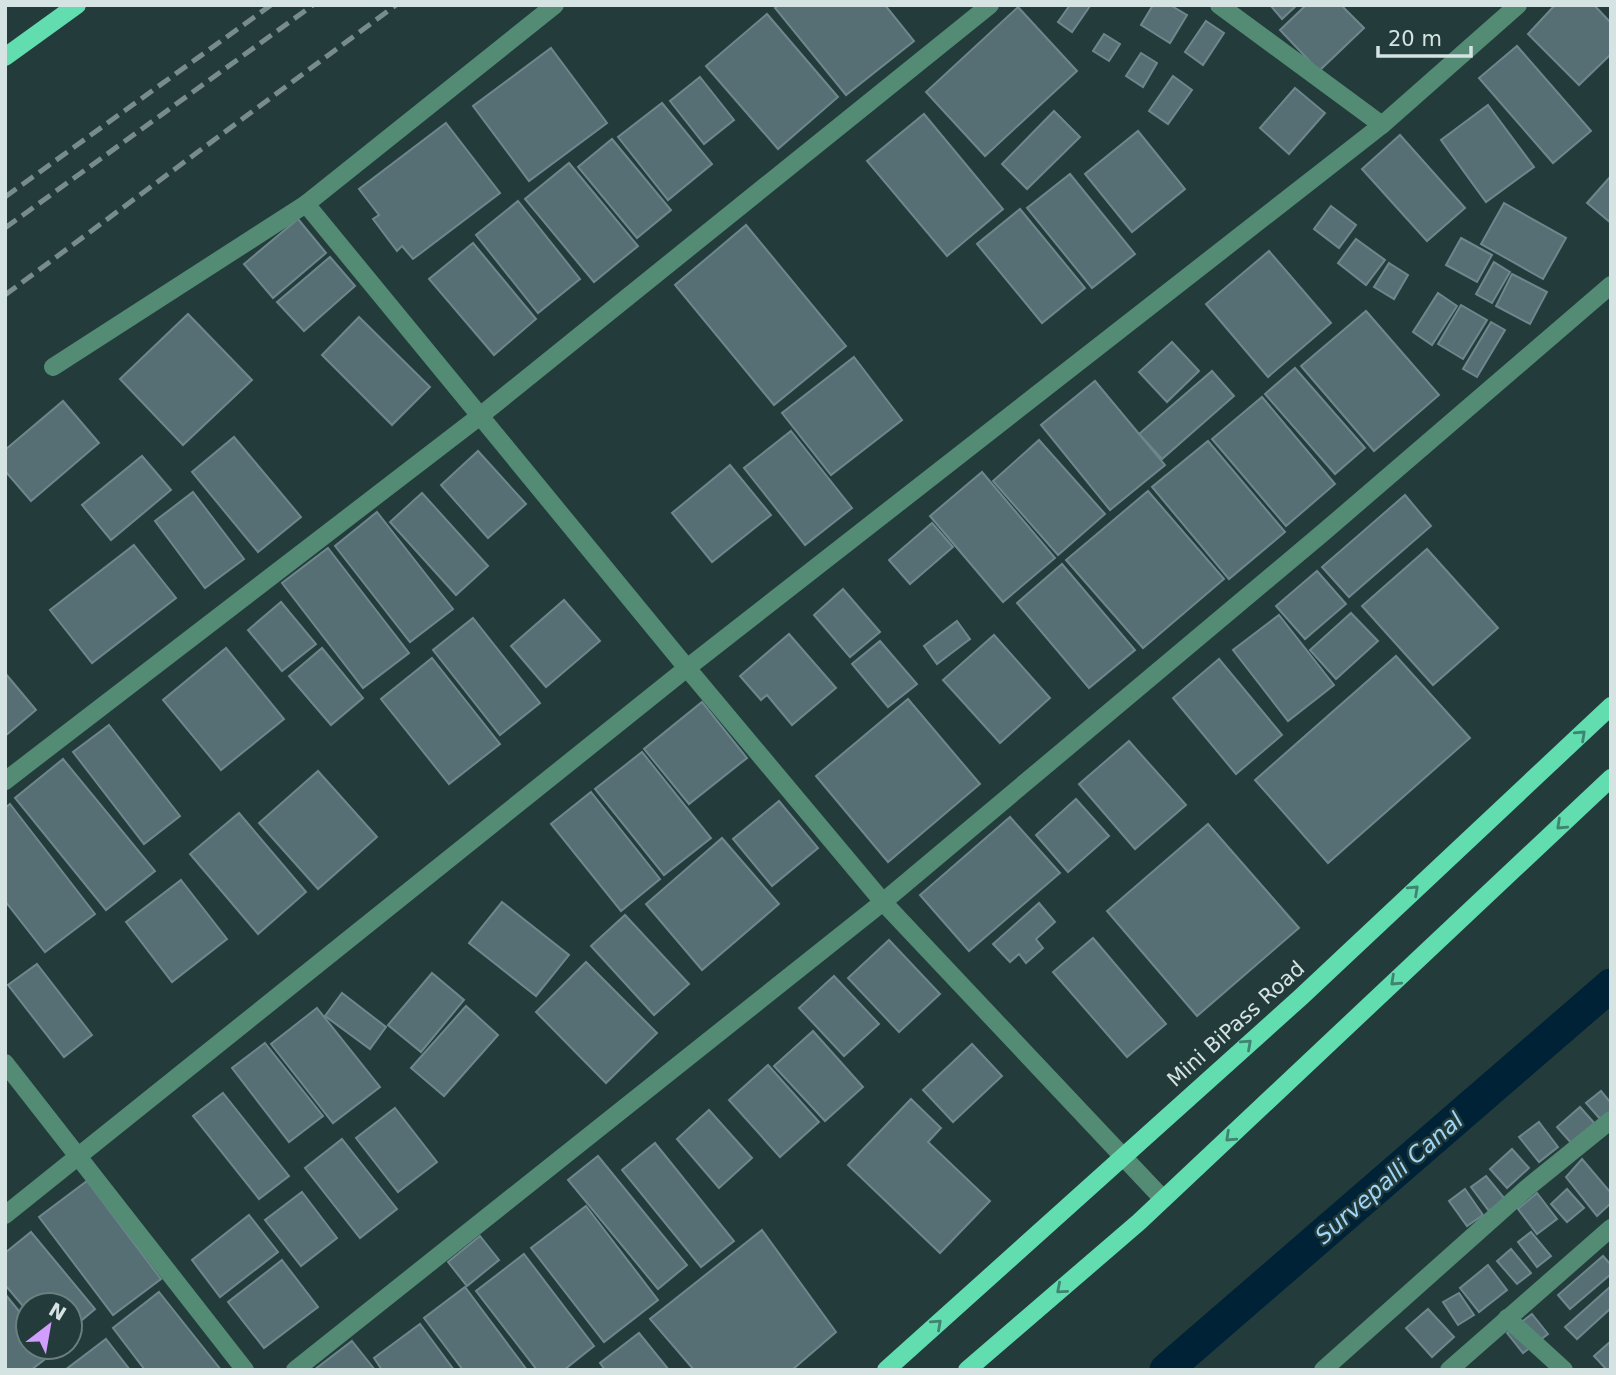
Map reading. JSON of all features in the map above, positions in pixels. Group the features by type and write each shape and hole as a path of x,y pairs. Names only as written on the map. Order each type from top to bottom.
{"main road":[{"path":"5,57 77,5"},
{"name":"Mini BiPass Road","path":"886,1370 1301,997 1611,706"},
{"path":"967,1370 1163,1199 1611,778"}],"street":[{"path":"52,368 306,204 555,5"},
{"path":"5,781 480,416 990,5"},
{"path":"1219,5 1382,125"},
{"path":"5,1215 687,668 1382,125 1518,5"},
{"path":"306,204 883,902 1163,1199"},
{"path":"295,1370 883,902 1325,531 1611,285"},
{"path":"5,1063 245,1370"},
{"path":"1323,1370 1527,1188 1611,1120"},
{"path":"1449,1370 1611,1228"},
{"path":"1507,1318 1564,1370"}],"building":[{"path":"779,5 885,5 914,41 846,95 775,8"},
{"path":"1070,5 1090,6 1072,32 1058,22"},
{"path":"1153,5 1170,5 1187,15 1170,43 1141,25"},
{"path":"1270,5 1297,5 1282,19"},
{"path":"1306,5 1341,5 1364,28 1319,71 1280,30"},
{"path":"1555,5 1594,5 1611,23 1611,54 1579,85 1528,34"},
{"path":"1018,7 1077,71 985,156 926,92"},
{"path":"767,14 838,97 778,149 706,66"},
{"path":"1206,21 1224,33 1203,65 1185,52"},
{"path":"1104,34 1120,44 1109,61 1093,51"},
{"path":"1517,46 1591,131 1553,163 1479,78"},
{"path":"551,48 607,123 529,181 473,106"},
{"path":"1141,53 1157,63 1143,87 1126,76"},
{"path":"1173,76 1192,90 1168,124 1149,111"},
{"path":"700,77 734,120 704,144 670,101"},
{"path":"1295,88 1325,113 1289,154 1260,128"},
{"path":"662,103 712,164 668,200 618,137"},
{"path":"1488,105 1534,167 1486,202 1441,140"},
{"path":"1054,111 1080,137 1027,189 1002,164"},
{"path":"924,114 1003,209 947,256 867,161"},
{"path":"446,123 500,193 413,259 402,246 397,251 373,219 379,215 359,189"},
{"path":"1138,131 1185,189 1132,232 1085,174"},
{"path":"1400,135 1465,208 1427,241 1362,169"},
{"path":"612,139 671,210 637,238 578,167"},
{"path":"569,163 638,246 594,282 525,199"},
{"path":"1070,174 1135,254 1092,288 1027,208"},
{"path":"1611,178 1611,223 1587,203"},
{"path":"518,201 580,279 538,313 476,235"},
{"path":"1504,203 1566,238 1543,279 1481,244"},
{"path":"1331,206 1356,225 1339,248 1314,229"},
{"path":"1020,209 1085,288 1042,323 977,244"},
{"path":"298,219 326,253 273,298 244,264"},
{"path":"746,225 846,346 774,405 675,285"},
{"path":"1461,238 1492,255 1477,282 1446,265"},
{"path":"1356,239 1385,260 1366,285 1338,263"},
{"path":"473,243 536,319 494,355 429,279"},
{"path":"1269,251 1331,323 1268,377 1206,304"},
{"path":"330,257 355,286 304,331 277,302"},
{"path":"1494,262 1510,272 1492,303 1476,294"},
{"path":"1389,263 1408,275 1394,299 1374,287"},
{"path":"1512,274 1547,292 1530,324 1496,306"},
{"path":"1438,293 1457,306 1432,345 1413,332"},
{"path":"1461,305 1487,320 1463,359 1438,344"},
{"path":"1366,311 1439,395 1374,451 1301,366"},
{"path":"188,314 252,380 183,445 120,379"},
{"path":"359,317 430,387 392,425 322,355"},
{"path":"1491,322 1505,330 1477,377 1463,369"},
{"path":"1172,342 1199,371 1167,402 1139,372"},
{"path":"854,357 902,420 831,475 782,413"},
{"path":"1295,368 1365,448 1335,474 1265,394"},
{"path":"1212,371 1234,396 1162,459 1139,434"},
{"path":"1095,381 1165,465 1110,510 1041,425"},
{"path":"1262,397 1335,484 1286,526 1212,439"},
{"path":"63,401 99,443 31,501 5,471 5,450"},
{"path":"791,431 852,508 805,545 744,468"},
{"path":"234,437 301,517 258,552 192,472"},
{"path":"1039,440 1105,514 1058,555 993,481"},
{"path":"1208,441 1285,532 1229,579 1152,487"},
{"path":"478,451 526,504 488,538 441,485"},
{"path":"142,456 171,490 111,540 82,505"},
{"path":"730,465 771,515 712,562 672,513"},
{"path":"982,472 1055,558 1003,602 930,516"},
{"path":"1148,491 1224,579 1143,648 1066,560"},
{"path":"193,492 244,559 205,588 155,521"},
{"path":"422,493 488,566 456,595 390,522"},
{"path":"1405,495 1431,526 1349,597 1322,567"},
{"path":"377,512 453,609 410,642 335,546"},
{"path":"932,523 953,547 910,584 889,560"},
{"path":"134,545 176,598 92,663 50,610"},
{"path":"328,548 409,653 363,688 282,583"},
{"path":"1427,549 1498,628 1433,685 1362,606"},
{"path":"1062,564 1135,650 1089,688 1017,603"},
{"path":"1317,571 1346,604 1305,639 1276,606"},
{"path":"843,589 880,632 850,657 814,615"},
{"path":"564,600 600,641 546,687 511,646"},
{"path":"281,602 316,644 282,671 248,630"},
{"path":"1351,613 1378,641 1336,679 1310,650"},
{"path":"1279,615 1334,685 1288,721 1233,650"},
{"path":"473,618 540,703 500,735 433,650"},
{"path":"957,621 970,639 937,664 924,646"},
{"path":"789,634 836,688 792,725 767,695 761,700 740,676"},
{"path":"994,635 1050,698 1000,743 943,680"},
{"path":"880,641 917,684 888,707 852,664"},
{"path":"226,648 284,719 221,770 163,700"},
{"path":"322,648 363,698 331,725 289,676"},
{"path":"1396,656 1470,738 1328,863 1255,780"},
{"path":"432,658 500,744 449,784 381,699"},
{"path":"1219,659 1282,735 1236,774 1173,698"},
{"path":"5,673 36,710 5,736"},
{"path":"908,699 980,784 888,862 816,776"},
{"path":"702,702 747,758 689,804 644,749"},
{"path":"109,725 180,816 144,844 73,752"},
{"path":"1129,741 1186,805 1135,849 1079,784"},
{"path":"642,752 711,838 664,875 595,789"},
{"path":"63,759 155,871 106,910 15,798"},
{"path":"318,771 377,837 318,889 259,823"},
{"path":"591,792 660,879 621,911 551,824"},
{"path":"1076,799 1109,836 1068,872 1036,835"},
{"path":"779,801 818,848 772,886 733,839"},
{"path":"10,804 95,914 45,952 5,901 5,808"},
{"path":"239,813 306,892 258,934 190,854"},
{"path":"1010,817 1060,873 969,951 920,895"},
{"path":"1208,824 1299,928 1197,1016 1107,911"},
{"path":"722,838 779,904 702,970 646,904"},
{"path":"181,880 227,939 172,982 126,922"},
{"path":"502,902 569,955 536,996 469,943"},
{"path":"1039,903 1055,922 1036,939 1043,948 1026,963 1019,954 1010,962 993,944"},
{"path":"625,915 689,984 654,1015 591,946"},
{"path":"1093,938 1166,1024 1127,1057 1053,972"},
{"path":"889,940 940,994 899,1032 848,978"},
{"path":"586,962 657,1033 606,1083 536,1012"},
{"path":"37,964 92,1035 64,1057 8,985"},
{"path":"432,973 464,1000 421,1052 388,1025"},
{"path":"834,976 879,1024 844,1056 799,1008"},
{"path":"342,993 386,1027 370,1049 325,1016"},
{"path":"466,1006 498,1035 444,1096 411,1068"},
{"path":"317,1008 380,1087 333,1123 271,1044"},
{"path":"813,1031 863,1087 825,1121 774,1066"},
{"path":"265,1043 323,1116 289,1142 232,1068"},
{"path":"972,1044 1002,1076 953,1122 923,1090"},
{"path":"768,1065 819,1122 780,1157 729,1100"},
{"path":"1601,1091 1611,1103 1611,1112 1601,1120 1586,1103"},
{"path":"223,1093 289,1176 259,1199 193,1116"},
{"path":"911,1099 941,1128 928,1142 990,1201 940,1253 848,1165"},
{"path":"1580,1107 1596,1125 1573,1145 1557,1127"},
{"path":"395,1108 437,1162 398,1192 356,1138"},
{"path":"709,1110 752,1158 719,1188 677,1139"},
{"path":"1539,1122 1558,1147 1539,1162 1519,1137"},
{"path":"342,1139 397,1209 360,1238 305,1168"},
{"path":"655,1143 734,1241 701,1267 622,1170"},
{"path":"1512,1149 1529,1168 1507,1188 1490,1169"},
{"path":"598,1156 687,1265 658,1289 568,1180"},
{"path":"1582,1159 1611,1193 1611,1203 1597,1216 1566,1177"},
{"path":"1486,1176 1505,1199 1489,1211 1471,1187"},
{"path":"87,1181 161,1279 113,1315 39,1217"},
{"path":"1465,1189 1483,1215 1467,1226 1449,1201"},
{"path":"1567,1189 1584,1208 1567,1222 1551,1204"},
{"path":"302,1192 337,1238 301,1266 265,1220"},
{"path":"1537,1193 1557,1219 1537,1234 1518,1209"},
{"path":"586,1206 658,1300 604,1342 531,1248"},
{"path":"249,1215 278,1252 220,1297 192,1260"},
{"path":"762,1230 836,1332 792,1370 694,1370 650,1319"},
{"path":"31,1232 80,1291 14,1291 14,1296 5,1285 5,1253"},
{"path":"1531,1232 1551,1256 1537,1267 1518,1242"},
{"path":"480,1236 499,1260 467,1286 448,1262"},
{"path":"1511,1249 1531,1273 1517,1284 1497,1261"},
{"path":"524,1254 594,1346 564,1370 537,1370 476,1291"},
{"path":"1603,1256 1611,1265 1611,1274 1570,1309 1558,1295"},
{"path":"282,1260 318,1307 264,1348 228,1302"},
{"path":"1488,1265 1507,1290 1479,1312 1460,1288"},
{"path":"465,1287 527,1370 463,1370 424,1318"},
{"path":"1610,1287 1611,1308 1577,1339 1565,1327"},
{"path":"159,1292 221,1370 145,1370 113,1328"},
{"path":"1459,1293 1474,1315 1458,1325 1443,1302"},
{"path":"5,1294 14,1305 14,1361 43,1361 31,1370 5,1370"},
{"path":"84,1296 95,1309 84,1318"},
{"path":"1428,1309 1454,1337 1432,1357 1406,1328"},
{"path":"1532,1314 1548,1334 1523,1353 1507,1333"},
{"path":"420,1324 454,1370 382,1370 374,1358"},
{"path":"639,1333 669,1370 605,1370 600,1363"},
{"path":"106,1339 130,1370 65,1370 77,1361 84,1361 84,1356"},
{"path":"352,1341 375,1370 314,1370"},
{"path":"1611,1341 1611,1370 1607,1370 1594,1356"}],"waterway":[{"name":"Survepalli Canal","path":"1166,1370 1611,985"}],"railway":[{"path":"5,197 271,5"},
{"path":"5,228 313,5"},
{"path":"5,295 396,5"}]}
